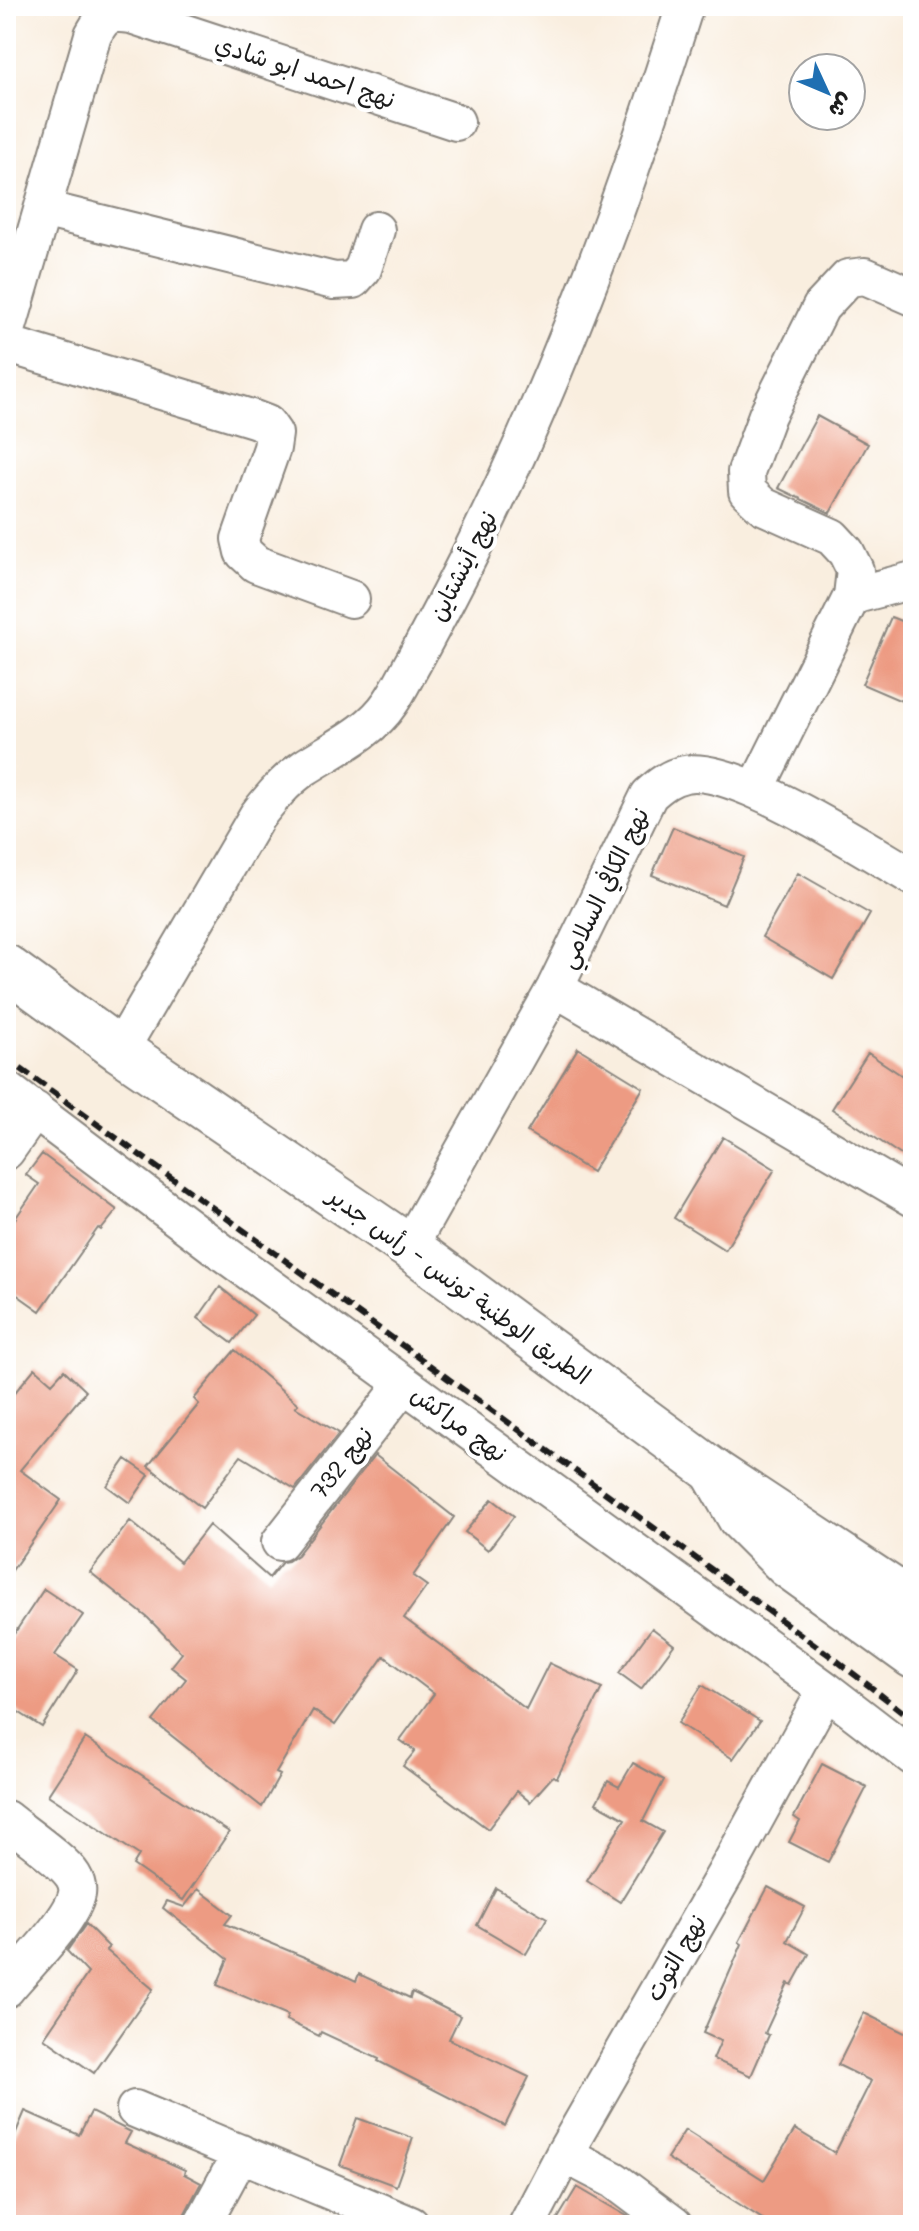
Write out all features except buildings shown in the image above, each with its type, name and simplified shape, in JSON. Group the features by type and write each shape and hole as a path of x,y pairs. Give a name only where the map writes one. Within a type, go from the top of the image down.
{"main road":[{"name":"الطريق الوطنية تونس - رأس جدير","path":"6,967 120,1050 409,1247 713,1471 913,1603"},
{"path":"713,1471 740,1518 787,1565 913,1656"}],"street":[{"name":"نهج أينشتاين","path":"120,1050 257,816 276,791 301,769 374,724 391,702 432,628 509,474 582,305 685,6"},
{"name":"نهج احمد ابو شادي","path":"6,334 93,35 110,14 131,15 456,122"},
{"path":"43,209 334,281 353,280 363,269 376,230"},
{"path":"756,789 852,596 855,570 846,552 832,537 763,506 747,491 746,472 767,415 821,307 848,278 865,276 913,297"},
{"path":"6,344 267,424 274,434 272,448 240,539 243,552 256,564 351,599"},
{"path":"852,596 913,580"},
{"name":"نهج الكافي السلامي","path":"409,1247 555,988 649,795 666,780 688,773 714,776 756,789 913,877"},
{"name":"نهج الكافي السلامي","path":"555,988 913,1198"},
{"name":"نهج مراكش","path":"6,1089 222,1252 826,1690 913,1757"},
{"path":"6,1151 35,1110"},
{"name":"نهج 732","path":"280,1542 404,1384"},
{"name":"نهج التوت","path":"527,2225 826,1690"},
{"path":"6,1819 65,1867 74,1877 78,1890 63,1921 6,1989"},
{"path":"135,2109 411,2225"},
{"path":"202,2225 241,2153"},
{"path":"564,2154 614,2180 674,2225"}],"railway":[{"path":"6,1058 832,1657 913,1720"}]}
